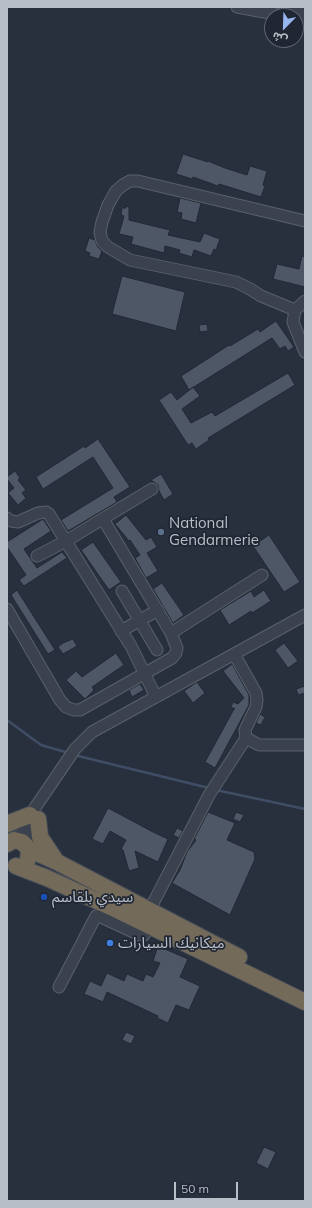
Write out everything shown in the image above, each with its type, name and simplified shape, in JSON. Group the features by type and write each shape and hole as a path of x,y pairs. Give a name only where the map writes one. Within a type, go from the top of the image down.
{"highway":[{"path":"7,824 34,817 40,837 57,862"},
{"path":"12,864 20,865 27,860 29,856 16,843"},
{"path":"16,843 57,862 149,918 305,1002"},
{"path":"12,864 149,918 246,961 305,990"}],"street":[{"path":"237,7 264,12"},
{"path":"287,7 305,10"},
{"path":"295,310 261,296 236,282 130,260 108,247 102,241 100,232 108,205 116,191 130,181 138,181 305,221"},
{"path":"305,301 295,310 293,322 305,352"},
{"path":"37,556 66,541 152,489"},
{"path":"7,518 10,521 18,522 38,513 46,512 49,514 130,646 156,698"},
{"path":"7,609 60,700 66,707 74,710 80,710 172,658 176,653 176,644 171,633 103,519"},
{"path":"171,633 262,575"},
{"path":"122,591 157,650"},
{"path":"121,631 158,610"},
{"path":"16,843 34,817 42,800 75,749 92,732 305,615"},
{"path":"60,987 96,916 101,916 140,935 144,935 149,918 209,795 246,738 245,730 256,707 256,693 234,654"},
{"path":"246,738 260,745 305,745"}],"building":[{"path":"183,154 247,175 250,166 267,171 263,185 265,186 261,197 219,184 218,186 193,177 192,179 176,174"},
{"path":"180,198 201,203 196,223 181,219 182,213 177,212"},
{"path":"126,206 129,207 129,220 170,230 168,235 200,242 204,233 220,239 216,250 214,249 211,256 194,250 192,257 179,253 180,250 165,246 164,253 131,244 133,237 119,234 124,216 121,215 122,208 126,208"},
{"path":"89,238 95,240 97,246 102,251 99,259 89,256 90,253 85,251"},
{"path":"302,256 305,257 305,287 273,279 277,264 299,269"},
{"path":"122,276 185,292 176,331 112,314"},
{"path":"276,321 294,347 288,351 285,346 280,349 272,338 189,390 181,376 229,345 230,346 258,329 260,332"},
{"path":"207,324 208,331 200,332 199,325"},
{"path":"288,373 295,385 208,438 209,440 196,449 192,443 188,445 159,400 171,392 177,400 193,387 200,396 182,409 191,423 212,412 215,416"},
{"path":"98,439 130,487 114,497 117,502 68,531 61,520 113,488 93,457 43,489 36,477 84,446 85,448"},
{"path":"15,471 20,478 18,480 26,490 22,493 26,498 18,505 8,493 14,488 7,477"},
{"path":"161,474 173,494 164,500 159,491 158,485 151,480"},
{"path":"126,515 146,540 151,537 157,547 147,553 158,571 146,578 135,558 140,555 130,540 129,541 115,524"},
{"path":"43,519 51,531 24,549 37,568 62,552 67,558 24,586 19,580 26,575 7,547 7,542"},
{"path":"269,535 300,582 284,592 253,546"},
{"path":"93,542 121,582 109,590 81,550"},
{"path":"162,583 184,615 173,623 153,589"},
{"path":"17,590 55,650 48,654 11,595"},
{"path":"264,590 271,601 252,613 251,611 229,625 220,610 251,591 254,597"},
{"path":"73,639 77,646 63,654 58,647"},
{"path":"284,643 298,661 288,668 275,650"},
{"path":"116,653 124,665 92,687 94,690 85,699 66,680 76,671 82,677"},
{"path":"232,664 249,695 249,705 215,768 205,762 235,709 231,707 233,702 238,704 244,698 223,671"},
{"path":"197,682 205,693 193,703 184,691"},
{"path":"140,684 144,690 132,697 129,690"},
{"path":"305,686 305,693 298,695 296,689"},
{"path":"260,714 265,717 261,725 256,723"},
{"path":"108,808 168,839 158,862 135,851 139,868 129,871 123,850 121,849 126,840 110,831 103,844 92,839"},
{"path":"208,812 235,823 227,840 254,852 255,859 230,915 172,883 180,870 187,852 196,840 194,839"},
{"path":"236,812 244,815 240,822 233,819"},
{"path":"177,828 183,831 179,838 173,835"},
{"path":"158,946 188,959 180,977 200,986 189,1010 176,1005 168,1023 157,1018 158,1016 107,992 103,1002 84,994 90,981 101,986 107,973 124,981 127,974 143,981 146,974 153,977 160,963 153,961"},
{"path":"126,1032 135,1036 131,1044 122,1040"},
{"path":"264,1147 276,1152 268,1169 256,1163"}],"waterway":[{"path":"7,720 41,745 69,753"},
{"path":"74,755 209,788"},
{"path":"216,790 305,809"}],"place":[{"name":"National Gendarmerie","path":"161,532"},
{"name":"سيدي بلقاسم","path":"44,897"},
{"name":"ميكانيك السيارات","path":"110,943"}]}
